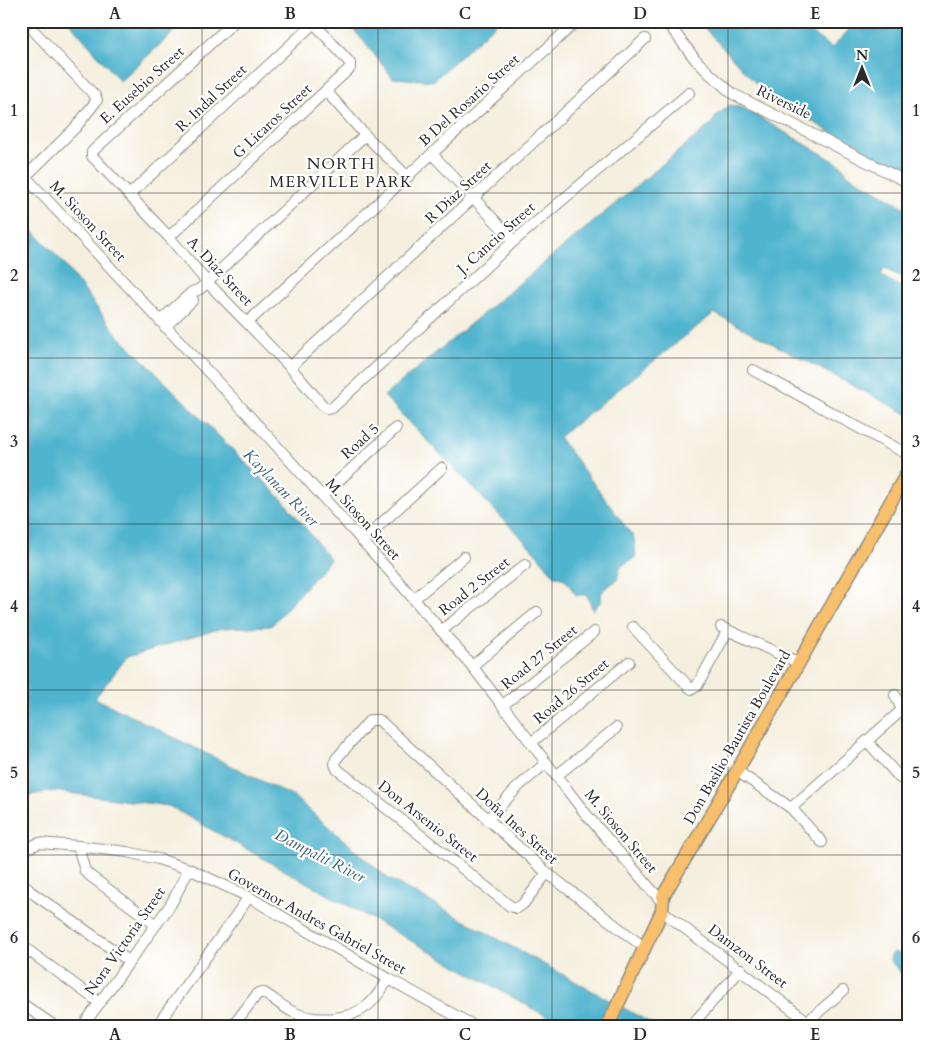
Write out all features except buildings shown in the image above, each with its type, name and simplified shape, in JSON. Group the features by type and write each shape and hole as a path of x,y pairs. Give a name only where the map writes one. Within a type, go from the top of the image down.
{"main road":[{"name":"Don Basilio Bautista Boulevard","path":"607,1027 646,948 662,906 663,896 738,771 909,470"}],"street":[{"name":"E. Eusebio Street","path":"92,152 235,21"},
{"name":"B Del Rosario Street","path":"248,322 577,21"},
{"name":"Riverside","path":"666,21 700,64 733,94 909,183"},
{"name":"G Licaros Street","path":"169,237 350,68 351,65 313,22"},
{"name":"R. Indal Street","path":"129,195 313,22"},
{"path":"23,175 76,127 97,100 34,31"},
{"name":"R Diaz Street","path":"290,367 645,39"},
{"path":"326,91 365,135 408,177"},
{"name":"J. Cancio Street","path":"328,409 332,408 514,241 689,93"},
{"path":"163,324 196,298 203,285 365,135"},
{"name":"A. Diaz Street","path":"92,152 94,159 169,237 203,285 248,322 324,407 328,409"},
{"path":"432,154 514,241"},
{"name":"M. Sioson Street","path":"23,175 322,496 414,599 472,666 585,813 662,906"},
{"path":"754,370 909,455"},
{"name":"Road 5","path":"322,496 396,428"},
{"path":"362,541 442,468"},
{"path":"414,599 464,556"},
{"name":"Road 2 Street","path":"441,631 525,565"},
{"path":"472,666 538,612"},
{"path":"633,627 692,689 697,686 724,629 799,663"},
{"name":"Road 27 Street","path":"503,705 594,632"},
{"name":"Road 26 Street","path":"531,743 629,662"},
{"path":"791,808 867,741 905,711 895,695"},
{"name":"Doña Ines Street","path":"374,718 379,720 546,874 646,948"},
{"name":"Don Arsenio Street","path":"374,718 370,720 336,759 335,764 338,769 510,906 517,908 524,904 546,874"},
{"path":"556,776 616,728"},
{"path":"867,741 900,778"},
{"path":"487,820 519,786 546,763"},
{"path":"738,771 791,808 822,842"},
{"name":"Governor Andres Gabriel Street","path":"21,851 39,843 78,846 127,852 189,869 249,897 389,979 476,1027"},
{"path":"78,846 85,871 114,896 156,925"},
{"name":"Nora Victoria Street","path":"82,1027 171,904 189,869"},
{"path":"21,881 31,892 129,962"},
{"path":"156,1027 249,897"},
{"name":"Damzon Street","path":"662,906 811,1024"},
{"path":"21,945 100,1003"},
{"path":"690,1027 741,969"},
{"path":"232,1027 258,993 264,993 294,1013 315,1018 332,1018 354,1013 367,1006 389,979"},
{"path":"811,1024 843,992"},
{"path":"21,1003 56,1027"}],"water":[{"path":"68,21 186,21 120,81"},
{"path":"347,21 499,21 433,81 393,78"},
{"path":"698,21 795,21 832,48 857,21 909,21 909,169 869,156 763,91"},
{"path":"730,105 743,108 841,165 847,174 909,210 909,280 884,269 881,276 909,291 909,415 714,313 559,437 634,538 636,557 620,567 617,580 604,589 601,594 601,601 593,610 587,595 576,595 565,579 555,576 534,551 384,396 711,124 717,115"},
{"name":"Dampalit River","path":"21,218 62,261 116,333 283,500 330,559 271,626 222,628 127,657 95,698 294,797 389,879 658,1027 566,1027 169,806 53,791 21,797"},
{"path":"909,950 909,983 890,960 891,955 895,952 900,955"}],"district":[{"name":"NORTH MERVILLE PARK","path":"341,173"}],"water label":[{"name":"Kaylanan River","path":"281,488"}]}
